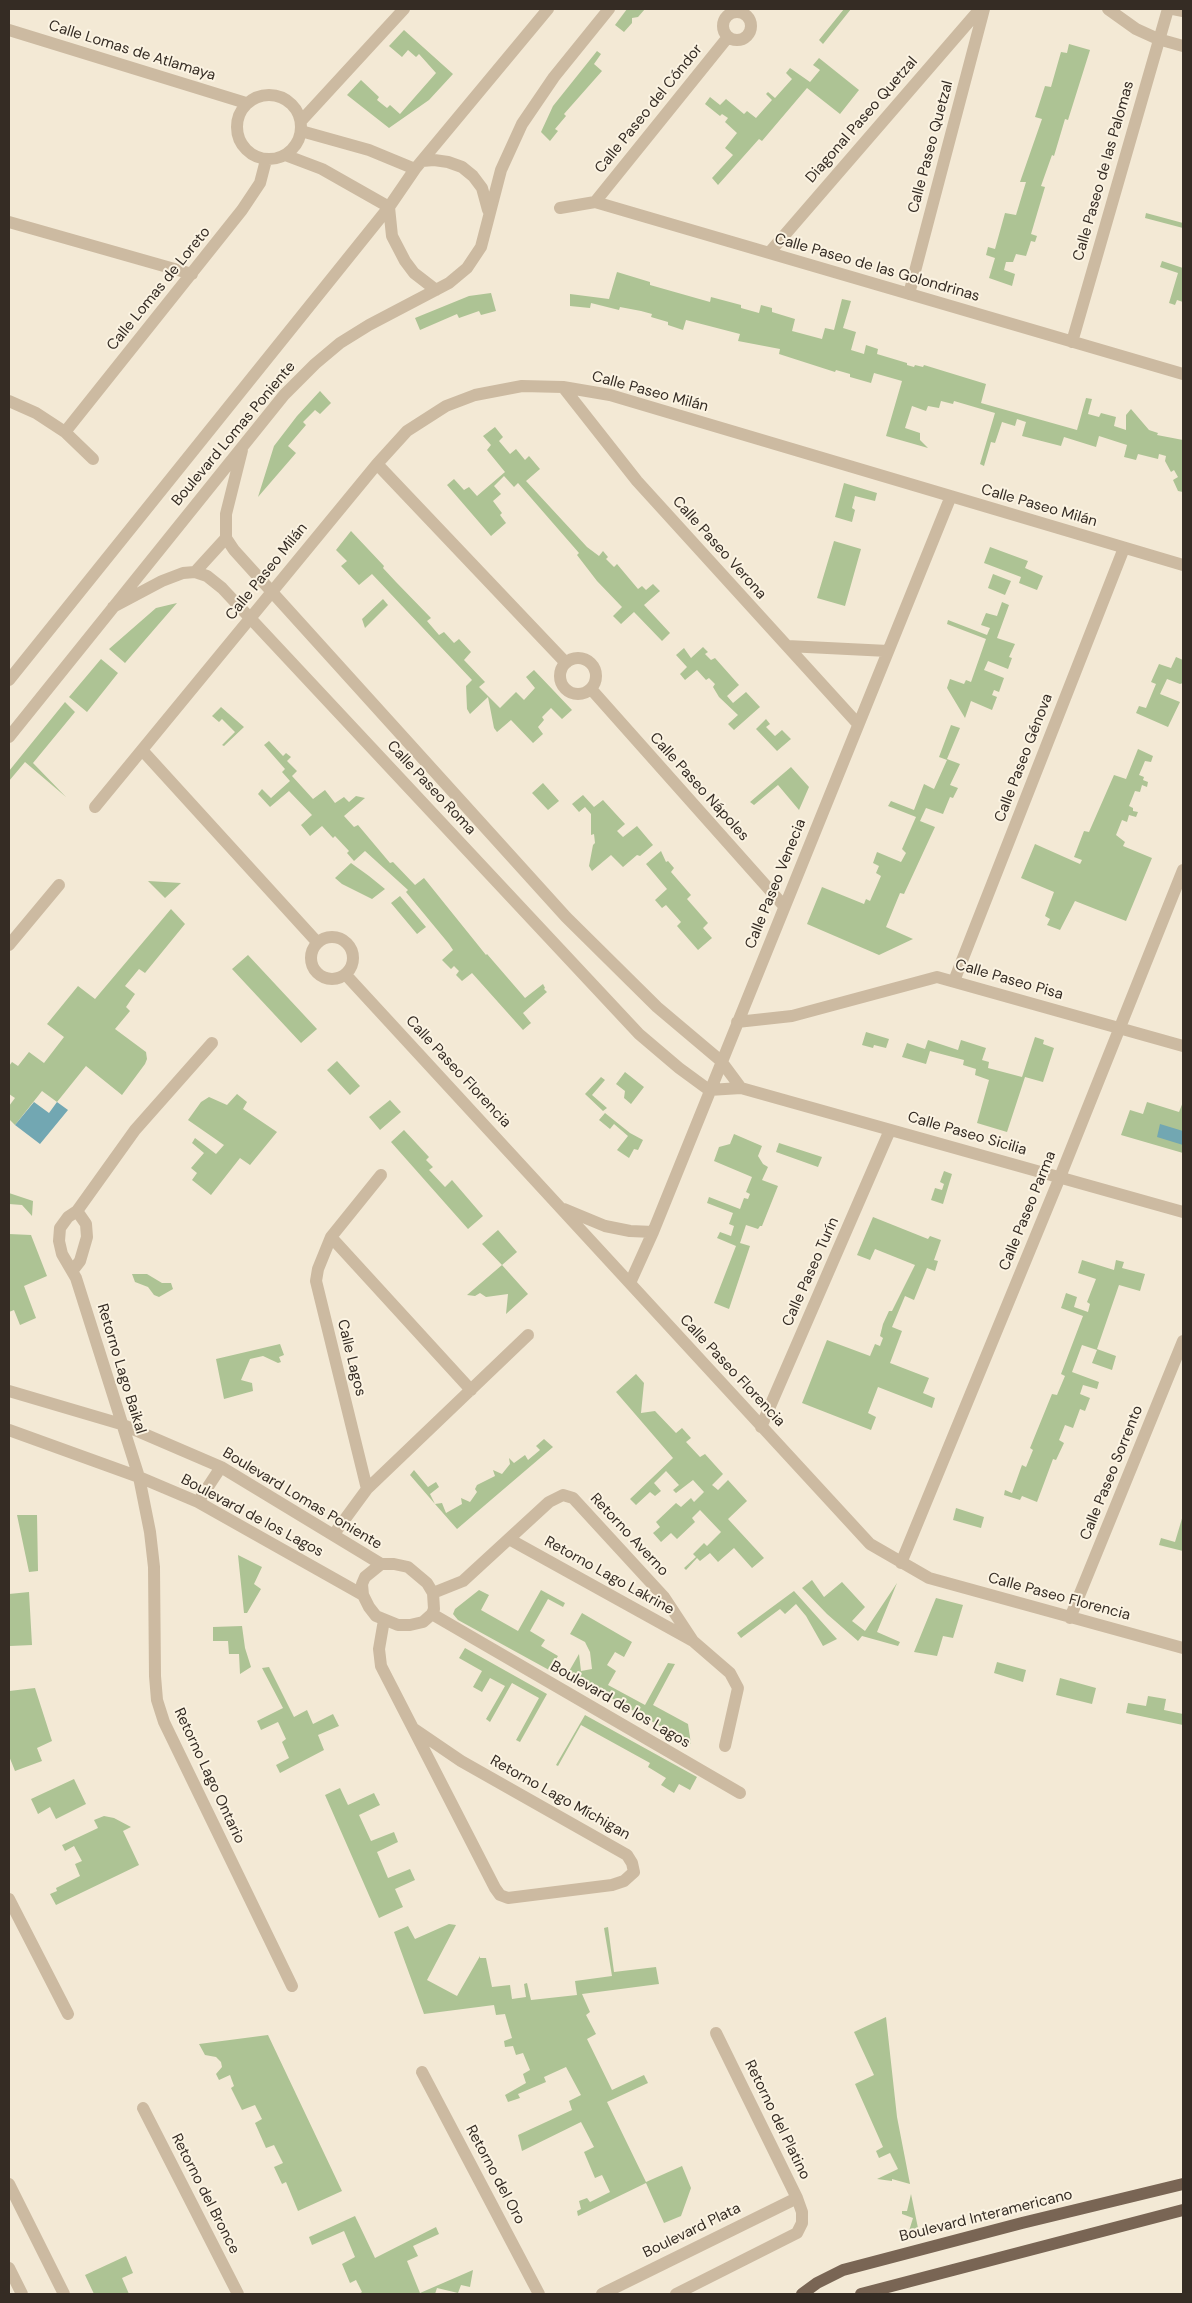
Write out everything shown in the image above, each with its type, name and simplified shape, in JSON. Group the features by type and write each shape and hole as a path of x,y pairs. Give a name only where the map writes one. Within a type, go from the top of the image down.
{"main road":[{"name":"Boulevard Interamericano","path":"802,2294 817,2283 843,2270 1022,2223 1183,2184"},
{"path":"861,2294 1183,2210"}],"street":[{"path":"301,126 296,109 286,99 272,94 258,96 246,103 236,122 236,133 240,143 256,157 266,160 285,155 293,149 301,126 404,9"},
{"name":"Boulevard Lomas Poniente","path":"9,680 389,207 418,165 548,9"},
{"name":"Boulevard Lomas Poniente","path":"9,737 284,395 328,354 369,325 456,278 474,258 485,234 501,170 522,124 554,77 609,9"},
{"name":"Diagonal Paseo Quetzal","path":"769,253 982,9"},
{"name":"Calle Paseo Quetzal","path":"909,294 982,9"},
{"path":"1108,9 1136,29 1158,39 1183,46"},
{"name":"Calle Paseo de las Palomas","path":"1072,342 1168,9"},
{"path":"1174,9 1183,11"},
{"path":"736,11 749,12 752,24 748,35 739,40 728,37 723,27 726,16 736,11"},
{"name":"Calle Lomas de Atlamaya","path":"9,30 246,103"},
{"name":"Calle Paseo del Cóndor","path":"595,202 728,37"},
{"path":"301,126 418,165 434,160 448,162 462,168 473,176 482,188 487,201 489,215"},
{"path":"285,155 322,169 389,207 392,236 404,261 414,273 436,290"},
{"name":"Calle Lomas de Loreto","path":"65,432 242,210 260,183 266,160"},
{"name":"Calle Paseo de las Golondrinas","path":"560,208 595,202 1183,374"},
{"path":"9,222 192,274"},
{"name":"Calle Paseo Milán","path":"95,807 377,464 407,431 446,406 475,395 522,386 563,388 610,395 1183,565"},
{"name":"Calle Paseo Verona","path":"563,388 637,481 858,724"},
{"path":"9,401 36,413 65,432 93,459"},
{"path":"113,607 162,581 183,573 195,572 226,538 226,514 242,446"},
{"path":"377,464 566,663"},
{"name":"Calle Paseo Venecia","path":"630,1283 951,496"},
{"name":"Calle Paseo Roma","path":"226,538 271,593 566,917 657,1006 721,1061"},
{"name":"Calle Paseo Génova","path":"954,981 1124,548"},
{"name":"Calle Paseo Roma","path":"195,572 207,576 222,588 639,1034 679,1068 709,1090"},
{"path":"787,646 888,651"},
{"path":"579,658 592,664 596,676 591,689 578,694 565,688 561,675 566,663 579,658"},
{"name":"Calle Paseo Nápoles","path":"591,689 784,906"},
{"path":"142,750 317,942"},
{"name":"Calle Paseo Parma","path":"901,1563 1060,1177 1183,870"},
{"path":"9,945 59,885"},
{"path":"332,937 341,939 348,944 352,951 353,960 351,968 346,974 330,980 322,978 315,973 310,957 312,949 317,942 324,938 332,937"},
{"name":"Calle Paseo Florencia","path":"346,974 870,1544 929,1578 1183,1648"},
{"name":"Calle Paseo Pisa","path":"737,1022 792,1016 937,977 1183,1046"},
{"path":"73,1270 80,1261 87,1237 86,1224 77,1212 135,1130 212,1043"},
{"path":"721,1061 741,1088"},
{"name":"Calle Paseo Sicilia","path":"709,1090 741,1088 1183,1212"},
{"name":"Calle Paseo Turín","path":"761,1427 890,1130"},
{"name":"Calle Lagos","path":"367,1489 316,1281 318,1269 331,1237 381,1175"},
{"path":"559,1206 606,1226 630,1231 652,1232"},
{"name":"Retorno Lago Baikal","path":"77,1212 68,1217 60,1228 59,1241 62,1254 73,1270 139,1477"},
{"path":"331,1237 470,1390"},
{"path":"334,1534 367,1489 528,1335"},
{"name":"Calle Paseo Sorrento","path":"1070,1618 1183,1341"},
{"name":"Boulevard Lomas Poniente","path":"9,1391 121,1424 221,1467 381,1564"},
{"name":"Boulevard de los Lagos","path":"9,1430 139,1477 198,1502 363,1595"},
{"path":"198,1502 221,1467"},
{"name":"Retorno Lago Ontario","path":"139,1477 150,1532 154,1568 157,1700 164,1722 292,1986"},
{"name":"Retorno Averno","path":"433,1593 463,1581 549,1502 563,1495 573,1498 664,1597 693,1641"},
{"name":"Retorno Lago Lakrine","path":"510,1539 693,1641"},
{"path":"381,1564 394,1564 408,1568 428,1583 433,1593 434,1608 432,1614 423,1622 410,1625 398,1624 376,1616 369,1607 363,1595 362,1584 365,1577 381,1564"},
{"name":"Boulevard de los Lagos","path":"432,1614 740,1793"},
{"name":"Retorno Lago Míchigan","path":"384,1620 379,1659 414,1729 500,1895 508,1898 612,1885 624,1881 634,1872 632,1863 627,1855 461,1761 414,1729"},
{"path":"693,1641 730,1673 738,1688 725,1746"},
{"path":"9,1898 68,2014"},
{"name":"Retorno del Platino","path":"676,2294 797,2233 802,2223 802,2212 797,2198 716,2034"},
{"name":"Retorno del Oro","path":"422,2072 539,2294"},
{"name":"Retorno del Bronce","path":"143,2108 238,2294"},
{"path":"9,2184 64,2294"},
{"name":"Boulevard Plata","path":"602,2294 797,2198"},
{"path":"9,2268 22,2294"}],"green space":[{"path":"627,9 645,9 638,17 632,18 632,23 624,32 615,25"},
{"path":"844,9 851,9 823,44 819,40"},
{"path":"404,30 453,74 429,100 389,128 347,95 361,80 379,97 377,100 387,108 390,105 400,114 436,73 419,54 416,57 408,50 402,57 389,46"},
{"path":"1069,44 1090,50 1068,120 1065,119 1054,156 1052,155 1041,186 1045,187 1031,234 1037,236 1035,242 1031,241 1026,256 1016,254 1013,262 1006,262 1004,270 1015,274 1012,286 989,278 995,258 986,255 988,247 995,249 1005,213 1016,215 1026,182 1020,182 1042,119 1035,117 1045,86 1051,87 1061,52 1067,53"},
{"path":"597,51 601,54 594,64 602,71 564,114 566,116 555,129 558,131 550,141 541,132 553,106"},
{"path":"819,58 859,90 840,114 807,88 762,141 759,139 718,185 712,178 733,155 725,148 737,133 725,122 728,118 722,114 720,116 705,104 710,97 720,105 726,99 744,114 747,111 756,118 772,100 766,94 768,92 775,98 792,79 786,73 790,68 810,82 820,70 813,65"},
{"path":"1146,213 1183,223 1183,228 1145,218"},
{"path":"1162,261 1183,268 1183,302 1177,300 1175,305 1169,303 1178,273 1160,267"},
{"path":"617,272 650,282 650,285 710,302 711,297 741,305 741,308 759,313 761,305 772,308 772,312 795,319 792,331 822,339 825,328 834,330 842,299 851,301 843,328 856,332 851,350 864,354 866,345 878,349 877,354 907,363 907,365 923,367 924,365 986,384 981,403 1077,430 1086,398 1092,399 1088,414 1099,417 1101,413 1116,417 1114,426 1126,430 1126,415 1131,409 1149,430 1158,433 1157,435 1183,440 1183,492 1178,491 1173,480 1178,477 1174,470 1171,472 1165,461 1166,456 1159,454 1158,459 1138,454 1136,460 1124,457 1127,445 1099,436 1096,447 1064,437 1061,446 1022,436 1026,422 1017,419 1015,426 1002,422 995,443 991,442 984,466 980,464 995,413 954,401 953,404 941,401 939,408 928,406 926,411 912,406 905,428 920,433 920,440 928,448 886,436 902,381 874,373 871,383 850,377 850,374 836,370 835,372 779,354 780,349 738,341 740,334 686,320 683,330 668,325 668,322 651,317 652,314 641,311 620,307 619,310 591,303 590,308 570,306 570,294 609,299"},
{"path":"491,293 496,311 481,315 479,311 459,318 457,314 420,330 415,318 469,296"},
{"path":"320,391 331,403 320,414 315,410 303,422 306,425 288,446 296,453 258,497 274,446 297,416"},
{"path":"495,427 503,437 499,441 510,454 516,449 525,460 529,456 540,469 526,481 587,547 599,556 603,551 608,557 606,559 614,567 617,564 638,589 642,586 646,590 653,584 660,591 644,605 670,633 662,641 634,612 621,624 613,616 622,607 597,581 577,555 579,553 518,483 514,487 504,476 494,486 501,494 493,501 502,513 500,515 506,523 491,536 447,485 454,479 464,490 469,487 477,496 505,472 487,450 491,445 483,436"},
{"path":"844,483 877,493 875,501 855,496 852,508 855,510 852,522 835,517"},
{"path":"351,531 431,618 427,621 439,635 444,632 454,643 459,639 471,652 464,660 485,682 479,687 500,708 516,692 524,700 535,688 526,677 534,670 572,710 562,719 551,708 542,717 544,720 538,727 543,734 533,743 511,720 497,732 494,728 488,697 470,714 467,709 466,686 472,680 372,574 359,585 341,566 347,561 336,550"},
{"path":"834,541 861,549 845,606 817,598"},
{"path":"990,547 1028,561 1025,568 1043,576 1037,590 1019,583 1021,577 984,563"},
{"path":"993,574 1011,581 1005,595 988,588"},
{"path":"383,599 388,605 365,628 362,619"},
{"path":"1002,602 1009,605 997,638 1015,644 1009,657 1012,658 1008,669 988,661 984,670 1004,678 999,692 994,690 992,695 997,697 992,710 971,701 965,718 947,688 950,679 964,684 966,680 971,682 986,639 947,624 948,620 987,635 990,628 981,625 986,613 997,616"},
{"path":"177,603 125,663 109,649 156,608"},
{"path":"703,647 708,652 705,654 711,660 715,658 739,685 727,696 733,703 746,692 760,707 734,730 728,724 738,715 719,697 713,687 715,684 709,678 706,680 697,670 685,680 680,674 687,667 676,655 684,648 691,658"},
{"path":"1176,657 1183,660 1183,683 1180,684 1167,679 1160,694 1180,702 1168,727 1136,713 1139,706 1146,708 1156,684 1151,682 1159,664 1171,668"},
{"path":"101,659 118,673 87,712 69,697"},
{"path":"65,702 75,712 33,763 66,797 25,762 9,781 9,771"},
{"path":"221,707 244,727 224,746 222,745 235,732 222,719 219,722 212,716"},
{"path":"766,719 770,724 766,727 775,736 782,730 791,739 777,751 756,729"},
{"path":"951,725 960,728 947,759 960,764 950,785 958,788 953,798 950,797 943,814 926,808 920,821 935,827 904,894 900,893 886,927 913,939 879,955 807,924 822,887 864,904 866,899 870,901 881,876 876,873 879,866 873,863 877,852 901,862 906,853 902,849 916,817 888,806 891,801 914,810 924,784 934,789 947,760 939,757"},
{"path":"269,741 283,756 286,753 291,757 287,761 297,771 292,776 313,799 325,790 335,803 344,797 349,802 356,796 365,798 344,816 354,827 358,825 390,863 393,862 415,885 424,878 486,955 525,998 543,984 547,992 523,1013 531,1023 523,1030 472,973 462,981 456,975 459,971 454,966 451,969 442,960 453,950 449,944 406,892 408,890 365,851 354,861 347,853 349,851 322,826 310,836 301,825 312,815 289,791 270,807 258,794 262,789 271,798 290,781 282,772 285,769 264,745"},
{"path":"1138,749 1153,756 1151,762 1145,761 1139,775 1148,782 1147,787 1142,785 1140,792 1135,791 1129,806 1133,808 1133,811 1138,812 1136,817 1129,815 1127,822 1122,820 1116,835 1125,842 1123,846 1152,858 1126,921 1075,901 1060,930 1047,925 1050,919 1045,916 1054,892 1021,878 1035,844 1080,864 1082,860 1074,857 1084,831 1089,832 1114,775 1126,779"},
{"path":"791,767 809,787 799,810 778,785 754,805 750,802"},
{"path":"543,783 559,801 548,810 532,793"},
{"path":"583,795 594,807 603,800 625,824 617,831 623,837 637,826 653,845 623,867 611,855 592,871 589,866 595,843 594,834 591,835 591,814 585,807 579,812 572,804"},
{"path":"661,851 666,862 668,861 674,868 671,872 691,895 687,899 708,923 703,928 712,938 698,950 677,926 681,922 666,905 662,908 655,900 667,889 646,864"},
{"path":"351,863 385,889 372,899 342,884 335,878"},
{"path":"148,881 181,883 165,898"},
{"path":"400,896 426,927 417,934 391,903"},
{"path":"171,909 185,924 145,973 139,969 125,986 135,994 126,1007 130,1011 115,1029 146,1052 147,1059 145,1064 122,1095 86,1066 57,1102 42,1091 15,1125 9,1119 9,1106 15,1098 9,1094 9,1066 12,1062 18,1066 29,1052 44,1063 64,1037 47,1024 78,986 95,999"},
{"path":"248,955 317,1029 301,1043 232,969"},
{"path":"866,1032 889,1039 886,1048 874,1045 873,1048 862,1045"},
{"path":"1035,1037 1044,1040 1043,1044 1054,1048 1043,1082 1025,1077 1007,1132 977,1123 989,1080 975,1075 976,1069 963,1065 964,1060 930,1051 926,1064 902,1057 907,1043 925,1049 928,1040 958,1050 961,1040 986,1048 982,1060 989,1062 988,1068 1022,1077"},
{"path":"337,1061 360,1086 350,1095 327,1070"},
{"path":"625,1072 644,1087 631,1104 624,1098 625,1091 616,1084"},
{"path":"601,1077 605,1080 592,1095 607,1108 603,1111 585,1094"},
{"path":"237,1094 247,1102 243,1109 277,1132 250,1165 240,1158 211,1195 192,1180 197,1173 191,1168 204,1153 192,1143 195,1138 216,1154 224,1145 188,1120 201,1102 209,1097 227,1105"},
{"path":"390,1100 401,1112 380,1130 369,1117"},
{"path":"1147,1102 1179,1112 1183,1102 1183,1153 1121,1135 1130,1110 1143,1114"},
{"path":"605,1113 630,1133 643,1140 638,1150 634,1149 629,1158 617,1150 628,1136 614,1124 610,1129 599,1120"},
{"path":"404,1130 429,1157 426,1160 433,1167 429,1170 445,1187 452,1180 483,1216 468,1229 391,1142"},
{"path":"734,1134 762,1146 758,1156 763,1164 768,1167 762,1180 778,1186 762,1226 758,1229 746,1225 740,1243 750,1246 729,1309 714,1303 736,1246 717,1238 720,1232 731,1236 734,1226 729,1224 733,1213 707,1203 709,1197 740,1209 744,1198 748,1199 750,1194 746,1192 752,1177 714,1161 719,1147 730,1144"},
{"path":"779,1143 822,1157 818,1167 776,1152"},
{"path":"944,1171 952,1174 943,1204 931,1200 935,1188 942,1190 944,1184 940,1182"},
{"path":"9,1193 33,1201 32,1216 22,1205 9,1204"},
{"path":"873,1217 928,1239 930,1236 941,1240 934,1260 938,1261 935,1271 927,1268 914,1300 905,1296 892,1327 902,1331 890,1363 929,1378 923,1393 935,1398 932,1408 878,1387 868,1413 876,1417 871,1430 802,1403 827,1340 870,1356 875,1344 880,1346 883,1338 880,1336 883,1324 889,1311 892,1311 915,1265 875,1249 870,1260 857,1255"},
{"path":"498,1230 517,1252 502,1265 482,1244"},
{"path":"9,1234 31,1235 47,1276 24,1286 36,1318 20,1325 14,1310 9,1312"},
{"path":"1082,1260 1114,1270 1116,1260 1124,1262 1122,1268 1145,1274 1140,1291 1119,1285 1097,1349 1116,1356 1112,1370 1092,1363 1097,1350 1082,1345 1072,1372 1099,1382 1097,1389 1083,1385 1080,1394 1090,1398 1085,1411 1080,1409 1073,1428 1065,1425 1059,1440 1064,1443 1056,1460 1053,1459 1037,1502 1022,1496 1020,1500 1004,1495 1005,1490 1012,1493 1022,1465 1026,1467 1033,1450 1030,1448 1052,1394 1057,1395 1065,1376 1061,1374 1083,1316 1061,1308 1066,1293 1077,1297 1074,1307 1088,1312 1090,1304 1087,1302 1096,1279 1078,1273"},
{"path":"502,1265 528,1294 506,1314 508,1294 486,1297 480,1293 475,1296 467,1295"},
{"path":"132,1274 147,1274 162,1283 171,1283 173,1289 159,1297 154,1295 148,1287 135,1282"},
{"path":"280,1344 284,1355 279,1357 281,1362 278,1363 263,1356 250,1359 241,1380 252,1383 253,1391 224,1399 216,1359"},
{"path":"636,1374 644,1383 641,1413 655,1411 676,1433 682,1428 691,1438 686,1442 700,1457 705,1454 723,1474 712,1485 718,1490 728,1480 747,1501 728,1519 764,1558 752,1568 734,1548 718,1562 710,1553 700,1561 697,1558 686,1570 684,1568 696,1557 693,1554 704,1543 707,1546 721,1532 700,1510 692,1518 695,1522 677,1539 671,1533 661,1542 653,1533 660,1527 656,1522 676,1503 681,1507 691,1498 694,1502 704,1492 693,1480 676,1493 673,1490 679,1485 666,1471 654,1483 661,1491 655,1496 650,1492 636,1505 630,1499 673,1458 616,1392"},
{"path":"544,1439 553,1447 457,1529 435,1504 442,1503 446,1513 462,1504 461,1498 470,1502 477,1492 475,1489 477,1485 495,1476 493,1470 502,1474 510,1464 509,1458 514,1463 525,1455 528,1460 540,1450 536,1446"},
{"path":"414,1470 428,1487 436,1482 439,1487 430,1494 435,1504 410,1475"},
{"path":"956,1508 984,1517 981,1528 953,1520"},
{"path":"17,1515 37,1515 38,1571 29,1572"},
{"path":"1183,1515 1183,1551 1159,1545 1161,1538 1175,1542"},
{"path":"238,1555 262,1567 254,1584 261,1589 247,1613 244,1613"},
{"path":"812,1580 824,1597 842,1582 865,1607 852,1621 865,1631 897,1583 877,1632 900,1642 898,1646 862,1636 858,1641 827,1614 802,1588"},
{"path":"479,1590 489,1595 481,1610 518,1631 541,1590 565,1603 563,1607 548,1599 530,1631 545,1640 541,1646 558,1656 549,1670 458,1620 453,1614 455,1609"},
{"path":"794,1591 837,1639 823,1646 806,1616 796,1604 785,1614 780,1609 741,1638 737,1633"},
{"path":"29,1592 32,1645 10,1646 9,1594"},
{"path":"936,1598 963,1605 953,1638 943,1636 937,1656 914,1652"},
{"path":"582,1613 632,1642 624,1657 615,1652 607,1665 616,1671 608,1685 645,1705 668,1663 675,1664 653,1705 688,1724 691,1744 568,1673 579,1654 581,1671 592,1669 590,1652 585,1642 570,1634"},
{"path":"242,1626 245,1648 251,1667 240,1674 239,1654 229,1654 228,1641 213,1641 213,1627"},
{"path":"465,1648 547,1694 520,1742 516,1740 539,1698 512,1683 490,1722 486,1719 505,1686 490,1678 482,1692 473,1687 482,1671 459,1658"},
{"path":"997,1662 1026,1670 1023,1682 994,1673"},
{"path":"269,1667 294,1717 307,1710 313,1724 333,1714 339,1726 318,1735 324,1750 280,1773 276,1765 289,1758 282,1742 286,1739 278,1722 261,1730 257,1721 283,1708 262,1668"},
{"path":"1060,1678 1096,1688 1092,1704 1056,1695"},
{"path":"35,1688 52,1741 37,1748 42,1761 15,1771 9,1756 9,1691"},
{"path":"1148,1696 1166,1699 1164,1710 1183,1714 1183,1725 1126,1713 1128,1703 1146,1706"},
{"path":"585,1715 697,1777 690,1790 679,1784 674,1793 661,1785 666,1778 648,1767 650,1763 581,1725 558,1766 556,1765"},
{"path":"74,1779 86,1804 56,1819 50,1807 38,1814 31,1799"},
{"path":"340,1788 348,1805 374,1793 380,1805 359,1815 371,1841 394,1832 398,1842 377,1852 388,1878 410,1869 415,1880 395,1889 403,1907 379,1918 325,1795"},
{"path":"104,1816 114,1818 131,1827 123,1831 139,1865 56,1905 50,1894 57,1891 56,1888 80,1876 75,1864 82,1861 74,1846 65,1851 62,1845 98,1828 94,1820"},
{"path":"449,1924 456,1925 427,1980 457,1996 480,1956 480,1958 486,1958 492,1987 510,1985 512,1999 526,1997 524,1984 527,1983 531,2000 577,1995 575,1981 612,1976 604,1928 608,1927 614,1972 656,1967 659,1984 582,1994 590,2012 586,2015 596,2034 587,2039 612,2090 644,2075 648,2083 607,2102 646,2182 682,2166 691,2188 681,2216 664,2223 646,2183 578,2216 577,2211 581,2209 579,2201 587,2198 590,2202 610,2192 602,2175 595,2178 584,2152 594,2147 581,2122 522,2151 518,2135 572,2110 569,2101 581,2095 566,2067 544,2077 546,2082 518,2094 520,2098 508,2102 505,2095 526,2083 523,2074 530,2070 523,2053 516,2055 513,2046 505,2047 504,2041 512,2038 505,2014 496,2015 494,2005 424,2014 394,1932 408,1926 415,1939"},
{"path":"886,2017 897,2117 910,2184 892,2179 892,2181 877,2179 898,2169 890,2153 879,2158 876,2151 883,2147 855,2084 874,2075 854,2032"},
{"path":"268,2035 342,2191 298,2211 286,2182 282,2184 274,2167 283,2163 274,2145 266,2148 255,2123 262,2119 255,2105 242,2110 231,2088 234,2086 230,2075 219,2080 216,2074 222,2067 221,2062 216,2057 205,2055 199,2044"},
{"path":"911,2194 918,2228 909,2231 913,2218 902,2214 902,2211 907,2211"},
{"path":"355,2216 375,2258 436,2227 439,2234 413,2246 418,2256 407,2261 420,2293 473,2270 470,2287 461,2285 458,2293 437,2288 435,2294 359,2294 362,2292 356,2280 350,2283 342,2264 355,2257 344,2231 312,2245 309,2237"},
{"path":"126,2256 133,2273 122,2278 129,2294 94,2294 85,2275"}],"water":[{"path":"34,1102 49,1113 57,1102 68,1110 40,1144 15,1125"},
{"path":"1160,1124 1183,1131 1183,1145 1157,1137"}]}
